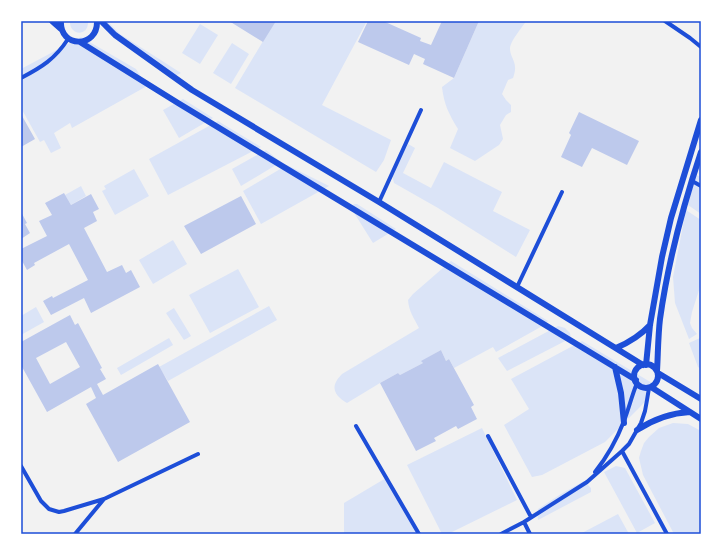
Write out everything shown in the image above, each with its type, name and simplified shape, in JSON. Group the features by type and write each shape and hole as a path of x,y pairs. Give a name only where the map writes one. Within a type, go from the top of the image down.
{"street":[{"path":"52,21 68,38 80,42 614,367 641,386 650,387 701,419"},
{"path":"61,21 61,29"},
{"path":"80,42 85,41 94,34 97,28 97,21"},
{"path":"100,21 115,35 192,90 379,202 644,365 653,367 657,372 701,399"},
{"path":"664,21 701,47"},
{"path":"21,78 46,64 59,52 68,38"},
{"path":"379,202 421,110"},
{"path":"587,482 608,454 624,423 636,382 635,375 637,370 644,365 662,257 673,212 701,120"},
{"path":"501,534 524,522 587,482 629,444 637,430 645,411 650,387 657,381 660,320 668,274 677,232 701,152"},
{"path":"692,182 701,186"},
{"path":"516,287 562,192"},
{"path":"616,348 634,339 650,324"},
{"path":"614,367 621,393 624,423"},
{"path":"637,430 660,417 690,412"},
{"path":"356,426 419,534"},
{"path":"488,436 531,517"},
{"path":"622,451 667,534"},
{"path":"21,466 41,501 54,511 64,512 104,499 198,454"},
{"path":"75,534 104,499"},
{"path":"524,522 530,534"}],"shaded area":[{"path":"70,21 88,21 85,30 79,33 73,30"},
{"path":"103,21 107,21 120,34 181,73 175,76 110,35 103,27"},
{"path":"275,21 367,21 322,105 391,140 384,160 376,172 235,88"},
{"path":"479,21 526,21 514,38 510,51 515,64 515,70 513,78 508,80 502,94 511,105 511,112 506,115 500,125 503,139 499,145 475,161 450,148 458,129 447,109 442,87 454,78"},
{"path":"200,24 218,35 200,64 182,53"},
{"path":"81,37 136,69 147,86 72,128 70,123 54,133 61,148 51,153 44,140 40,142 21,108 21,69"},
{"path":"232,43 249,54 231,84 213,73"},
{"path":"183,99 213,118 179,138 163,110"},
{"path":"218,121 261,147 168,195 149,159"},
{"path":"408,144 415,148 403,173 431,188 444,162 502,192 493,211 530,230 516,257 438,208 394,183 392,175"},
{"path":"266,150 281,162 241,186 232,169"},
{"path":"287,165 329,186 261,224 243,191"},
{"path":"134,169 149,196 115,215 102,191 106,189 104,186"},
{"path":"696,175 701,177 701,214 688,205"},
{"path":"81,186 86,196 71,205 65,195"},
{"path":"354,204 357,204 396,229 373,243 351,208"},
{"path":"686,210 701,220 701,284 690,323 697,334 689,339 675,303 673,277"},
{"path":"173,240 187,264 153,284 139,260"},
{"path":"451,261 548,321 546,324 496,352 493,347 454,368 449,359 446,361 441,350 422,361 423,363 400,375 398,373 347,403 342,400 335,390 338,378 342,374 419,328 411,311 408,300"},
{"path":"238,269 259,307 210,333 189,295"},
{"path":"269,306 277,320 168,381 159,367"},
{"path":"36,307 44,322 21,335 21,316"},
{"path":"174,308 191,336 184,340 166,313"},
{"path":"558,326 565,328 570,333 571,338 507,371 498,358"},
{"path":"169,338 173,345 121,375 117,368"},
{"path":"700,338 701,369 698,367 689,343"},
{"path":"582,341 652,383 649,397 605,442 542,475 532,477 504,425 529,409 511,379"},
{"path":"673,423 688,424 701,431 701,534 674,534 643,475 639,458 644,443 659,428"},
{"path":"482,428 517,500 448,534 442,534 407,465"},
{"path":"616,466 625,468 655,523 637,533 604,472"},
{"path":"386,478 419,534 344,534 344,503"},
{"path":"584,481 591,488 591,492 538,520 538,509"},
{"path":"618,514 629,534 580,534"}],"building":[{"path":"229,21 276,21 263,42"},
{"path":"368,21 383,21 421,38 420,41 431,45 442,21 479,21 454,78 423,64 425,59 414,54 409,65 358,42"},
{"path":"579,112 639,141 627,165 592,148 582,167 561,157 571,135 569,133"},
{"path":"21,114 35,139 21,147"},
{"path":"64,193 71,205 91,194 99,209 93,212 97,221 84,228 107,272 122,265 126,273 131,270 140,287 91,313 84,298 51,315 43,301 52,296 53,298 88,280 69,244 34,263 35,265 27,270 21,259 21,249 47,236 39,221 52,215 45,203"},
{"path":"241,196 256,224 201,254 184,226"},
{"path":"21,212 30,233 21,239"},
{"path":"70,315 75,325 78,323 102,368 100,369 106,379 97,384 103,395 158,364 190,422 118,462 86,404 96,398 91,387 47,412 21,365 21,342","holes":["66,342 80,367 50,384 36,358"]},
{"path":"441,350 446,361 449,359 474,405 471,407 477,419 458,429 456,426 434,438 436,441 416,451 380,383 398,373 400,375 423,363 421,361"}]}
